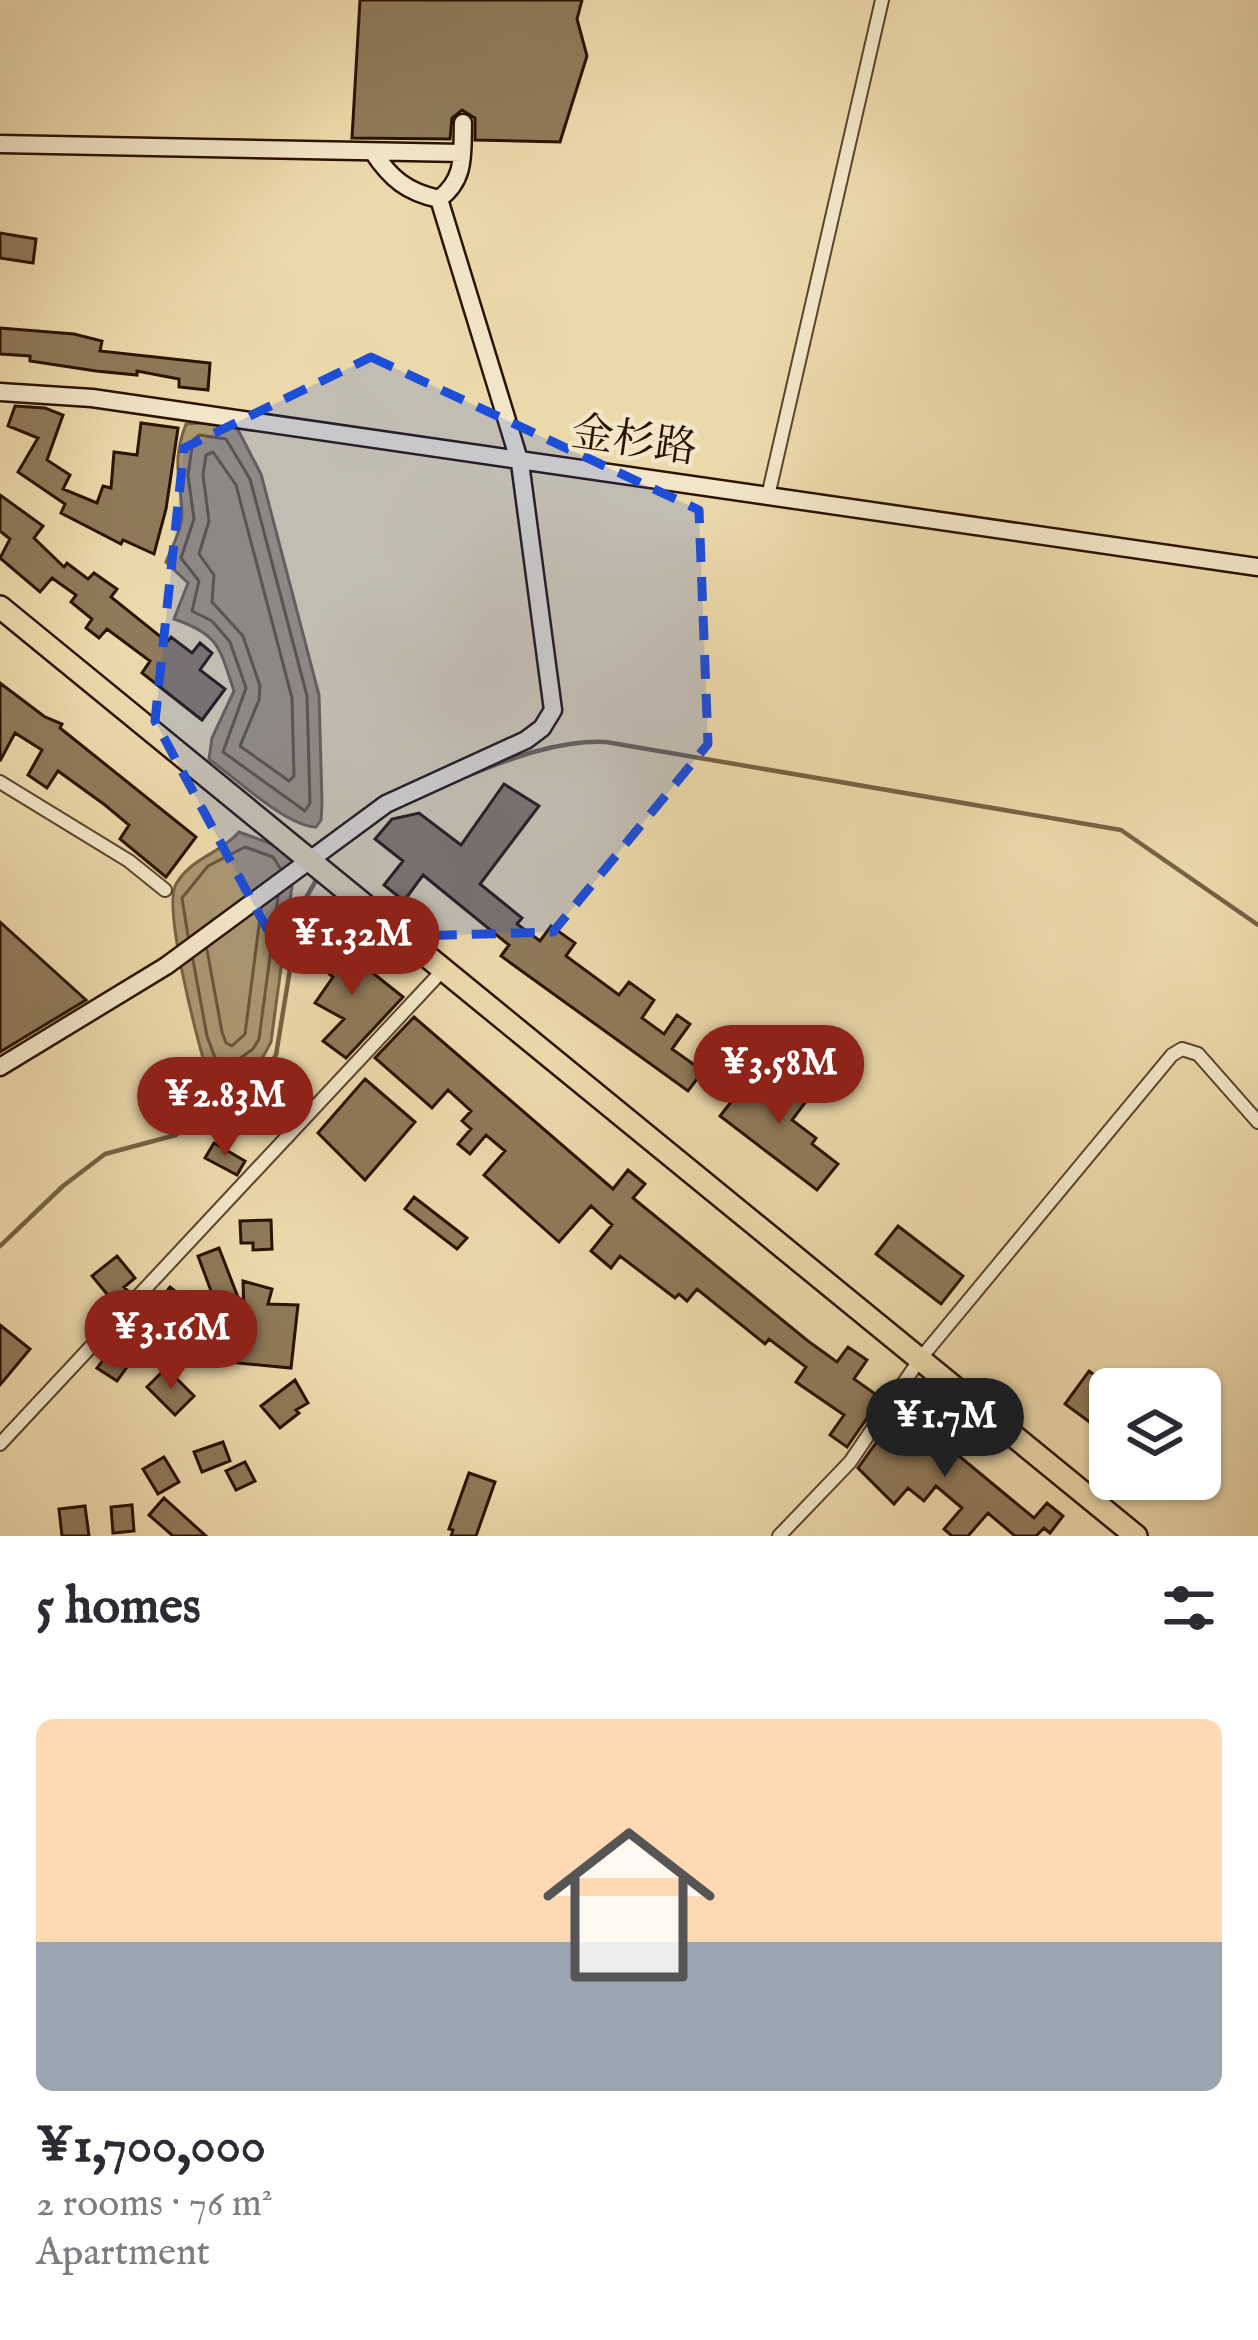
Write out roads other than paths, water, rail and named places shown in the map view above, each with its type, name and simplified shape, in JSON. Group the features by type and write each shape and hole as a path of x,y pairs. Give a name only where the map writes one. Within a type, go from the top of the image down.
{"highway":[{"path":"0,607 1136,1536"}],"street":[{"path":"768,496 883,0"},
{"path":"439,199 461,174 463,123"},
{"path":"0,145 462,153"},
{"path":"373,152 398,184 439,199"},
{"path":"0,1066 318,867 386,804 526,740 554,710 520,463 439,199"},
{"name":"金杉路","path":"0,392 92,398 1258,567"},
{"path":"0,782 129,861 165,890"},
{"path":"0,1444 443,970"},
{"path":"779,1536 850,1462 920,1359 1172,1055 1182,1049 1198,1054 1258,1122"}],"water":[{"path":"186,424 237,428 261,474 319,695 322,803 316,827 276,810 209,759 212,738 234,691 216,644 174,619 188,583 166,562 182,520 181,438"},
{"path":"239,832 280,847 293,861 292,886 271,1042 263,1057 219,1087 211,1084 191,1013 173,898 183,875"}],"waterway":[{"path":"467,776 553,747 606,742 1121,830 1258,925"},
{"path":"0,1246 63,1186 105,1154 176,1135 261,1078 276,1055 300,908 318,877"}]}
